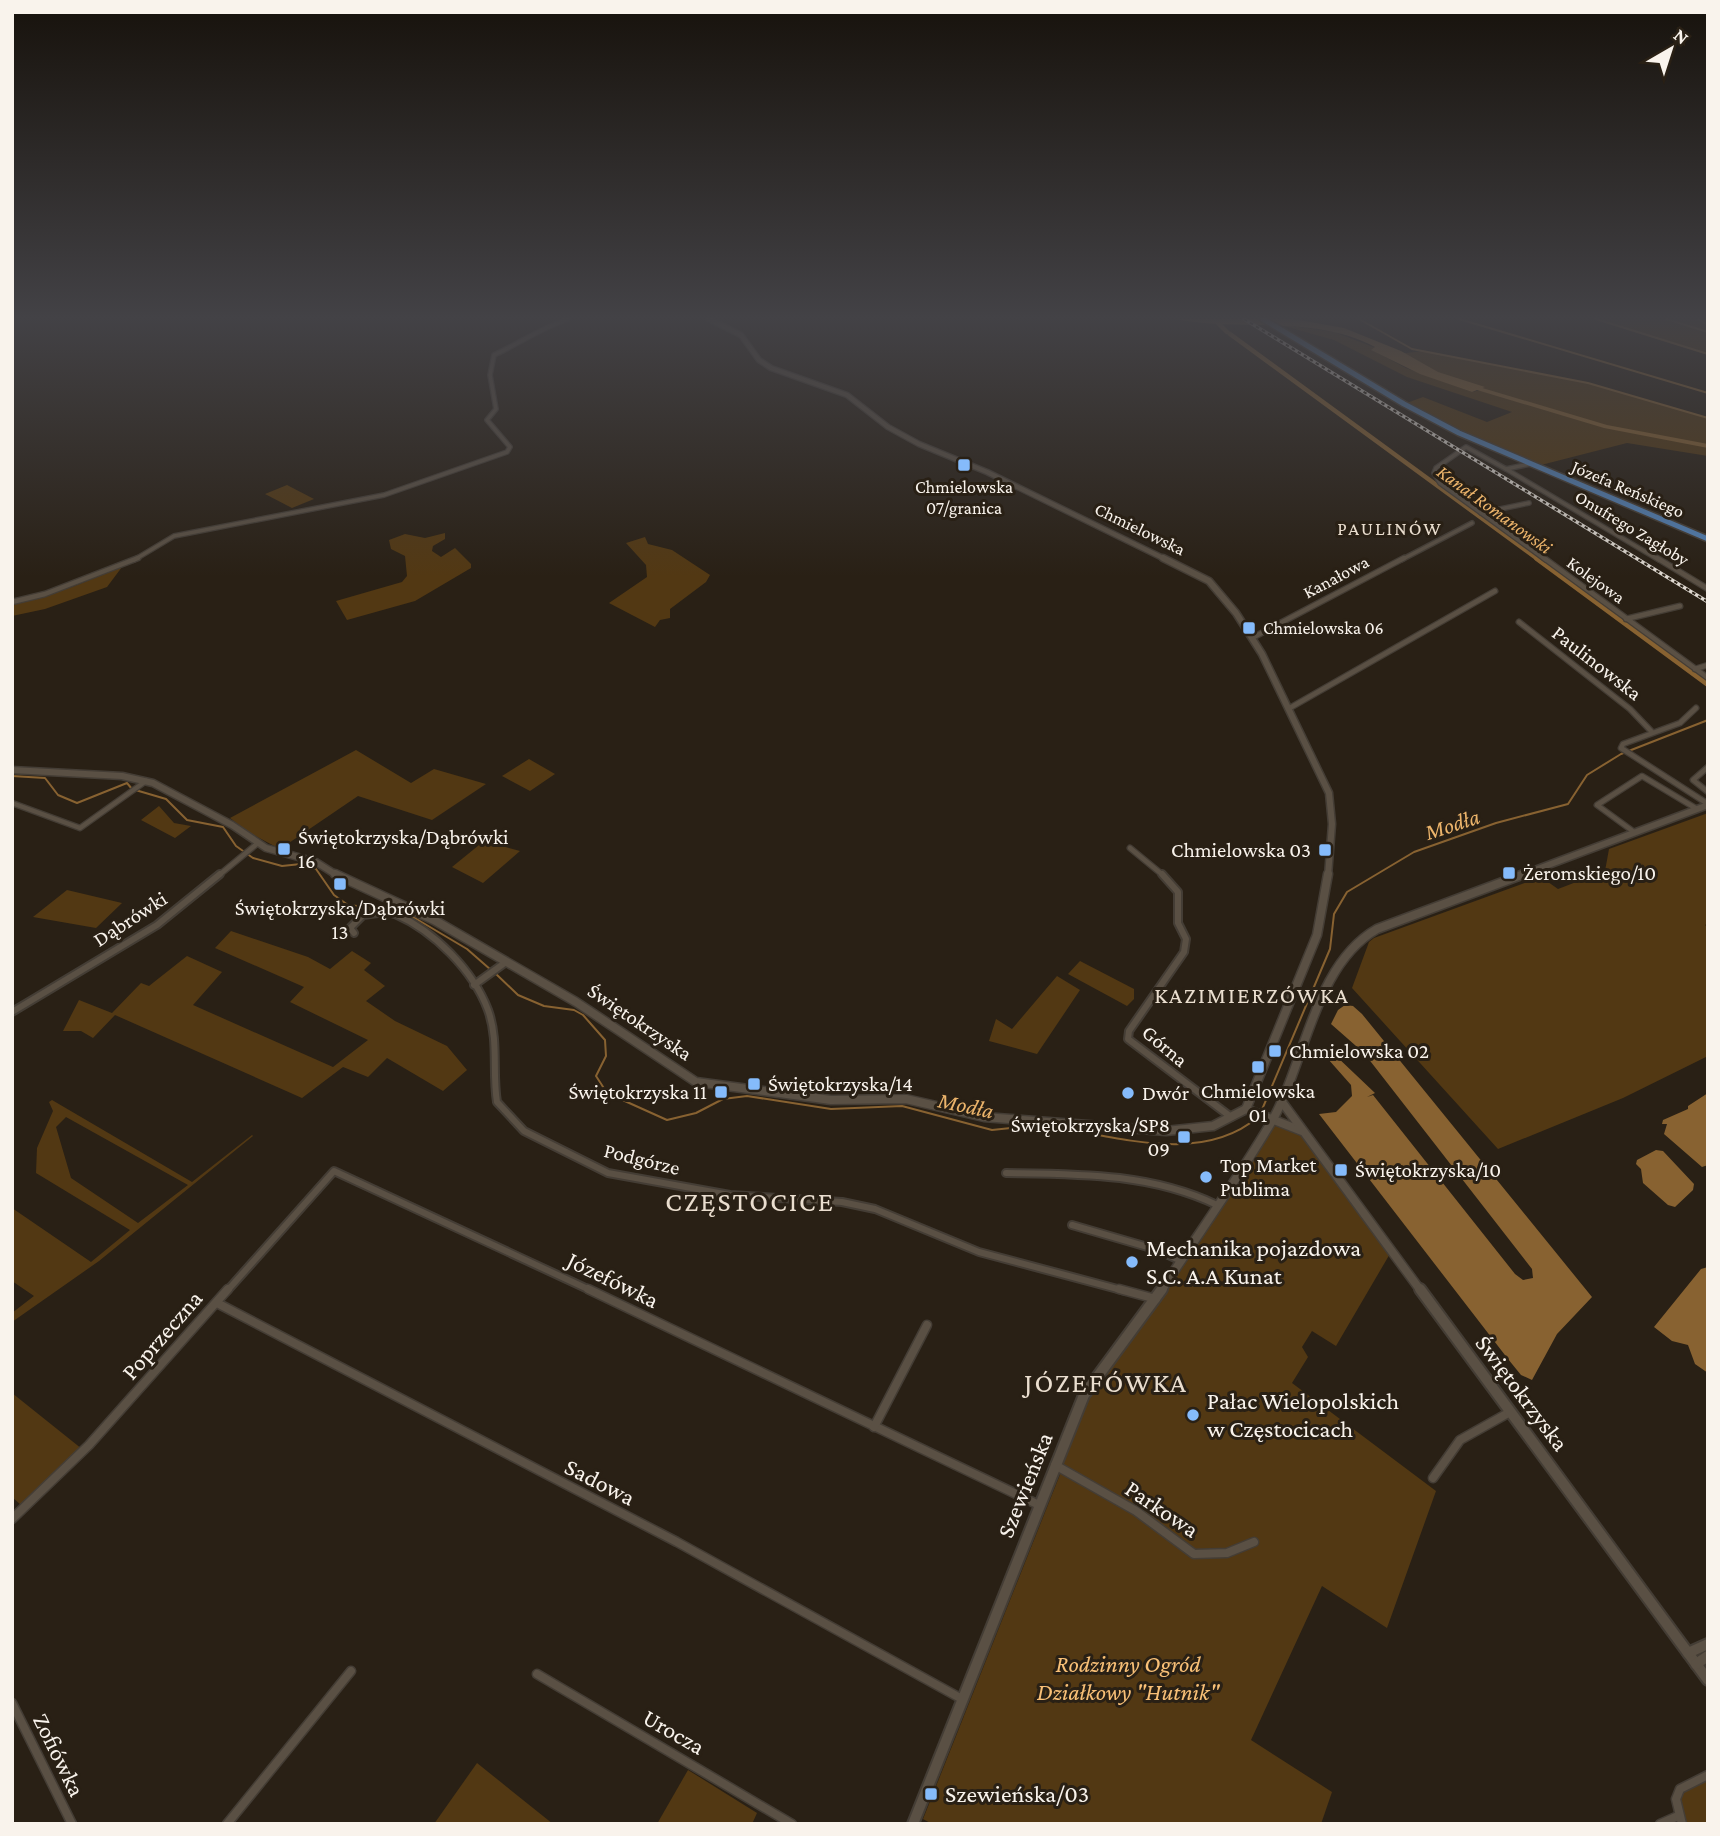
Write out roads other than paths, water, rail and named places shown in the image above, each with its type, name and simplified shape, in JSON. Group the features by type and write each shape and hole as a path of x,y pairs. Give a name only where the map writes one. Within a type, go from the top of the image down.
{"main road":[{"name":"Józefa Reńskiego","path":"1407,405 1530,464 1708,539"}],"street":[{"path":"12,602 45,594 107,572 147,553 174,536 384,495 507,452 510,450 506,441 489,427 487,420 496,409 495,405"},
{"name":"Chmielowska","path":"860,405 888,426 919,444 987,472 1209,581 1222,593 1252,638 1318,765 1329,793 1332,835 1327,888 1317,935 1251,1111"},
{"name":"Onufrego Zagłoby","path":"1468,447 1708,589"},
{"name":"Kolejowa","path":"1468,447 1436,468 1434,474 1440,483 1708,678"},
{"path":"1506,469 1530,464"},
{"path":"1481,513 1529,503"},
{"name":"Kanałowa","path":"1252,638 1472,523"},
{"path":"1288,709 1495,591"},
{"name":"Kolejowa","path":"1626,620 1680,606"},
{"name":"Paulinowska","path":"1520,622 1630,709 1652,732"},
{"path":"1695,669 1708,665"},
{"path":"1696,708 1680,723 1623,744 1623,750 1708,805"},
{"path":"1707,768 1693,780 1707,790"},
{"name":"Świętokrzyska","path":"12,770 109,775 146,781 164,789 232,825 254,846 316,862 346,881 426,915 504,963 576,1002 696,1082 831,1100 906,1099 984,1117 1064,1121 1166,1131 1198,1129 1251,1111"},
{"path":"1634,832 1597,805 1642,776 1697,809"},
{"path":"12,803 80,828 146,781"},
{"name":"Szewieńska","path":"913,1824 1084,1395 1156,1299 1217,1205 1269,1117 1282,1102 1339,962 1358,940 1377,929 1708,805"},
{"name":"Dąbrówki","path":"12,1012 157,925 254,846"},
{"name":"Górna","path":"1130,848 1169,880 1178,892 1178,923 1186,939 1184,952 1129,1031 1128,1039 1231,1117"},
{"name":"Podgórze","path":"354,933 351,925 363,915 393,914 444,946 474,985 491,1021 497,1063 497,1102 524,1130 567,1154 608,1172 648,1182 730,1195 842,1202 875,1209 979,1252 1156,1299"},
{"path":"474,985 504,963"},
{"name":"Świętokrzyska","path":"1282,1102 1708,1680"},
{"path":"1251,1111 1302,1130"},
{"name":"Poprzeczna","path":"12,1519 89,1445 334,1171"},
{"name":"Józefówka","path":"334,1171 434,1215 1039,1505"},
{"path":"1006,1174 1142,1181 1194,1193 1217,1205"},
{"path":"1072,1225 1158,1250 1181,1261"},
{"name":"Sadowa","path":"217,1303 677,1542 962,1700"},
{"path":"874,1427 927,1325"},
{"path":"1433,1479 1460,1440 1510,1412"},
{"name":"Parkowa","path":"1055,1465 1136,1511 1194,1554 1227,1553 1254,1542"},
{"path":"1688,1653 1708,1644"},
{"path":"1696,1664 1708,1656"},
{"path":"227,1824 351,1671"},
{"name":"Urocza","path":"537,1674 792,1824"},
{"name":"Zofiówka","path":"12,1703 72,1824"},
{"path":"1660,1824 1680,1820 1676,1799 1680,1789 1708,1775"}],"waterway":[{"name":"Kanał Romanowski","path":"1327,405 1539,560"},
{"path":"1531,405 1606,427 1708,446"},
{"path":"1662,405 1708,418"},
{"name":"Kanał Romanowski","path":"1537,558 1708,684"},
{"name":"Modła","path":"1261,1112 1330,949 1334,914 1347,892 1414,852 1496,823 1568,804 1587,775 1621,754 1708,720"},
{"name":"Modła","path":"12,776 45,778 58,795 77,803 127,783 132,789 166,799 187,820 223,827 236,846 253,858 282,866 301,864 316,869 334,895 348,905 403,911 467,949 491,970"},
{"name":"Modła","path":"495,973 518,995 544,1006 574,1010 583,1015 605,1040 606,1056 596,1076 607,1093 667,1120 696,1113 723,1099 747,1096 831,1109 902,1106 992,1130 1040,1125"},
{"path":"1056,1127 1134,1141 1187,1144 1212,1140 1236,1131 1258,1117"}],"railway":[{"path":"1384,405 1708,602"}],"place":[{"name":"Chmielowska 07/granica","path":"964,465"},
{"name":"Chmielowska 06","path":"1249,628"},
{"name":"Świętokrzyska/Dąbrówki 16","path":"284,849"},
{"name":"Chmielowska 03","path":"1325,850"},
{"name":"Żeromskiego/10","path":"1509,873"},
{"name":"Świętokrzyska/Dąbrówki 13","path":"340,884"},
{"name":"Chmielowska 02","path":"1275,1051"},
{"name":"Chmielowska 01","path":"1258,1067"},
{"name":"Świętokrzyska/14","path":"754,1084"},
{"name":"Świętokrzyska 11","path":"721,1092"},
{"name":"Dwór","path":"1128,1093"},
{"name":"Świętokrzyska/SP8 09","path":"1184,1137"},
{"name":"Świętokrzyska/10","path":"1341,1170"},
{"name":"Top Market Publima","path":"1206,1177"},
{"name":"Mechanika pojazdowa S.C. A.A Kunat","path":"1132,1262"},
{"name":"Pałac Wielopolskich w Częstocicach","path":"1193,1415"},
{"name":"Szewieńska/03","path":"931,1794"}],"district":[{"name":"PAULINÓW","path":"1390,528"},
{"name":"KAZIMIERZÓWKA","path":"1252,995"},
{"name":"CZĘSTOCICE","path":"750,1201"},
{"name":"JÓZEFÓWKA","path":"1106,1382"}],"park label":[{"name":"Rodzinny Ogród Działkowy \"Hutnik\"","path":"1128,1678"}]}
